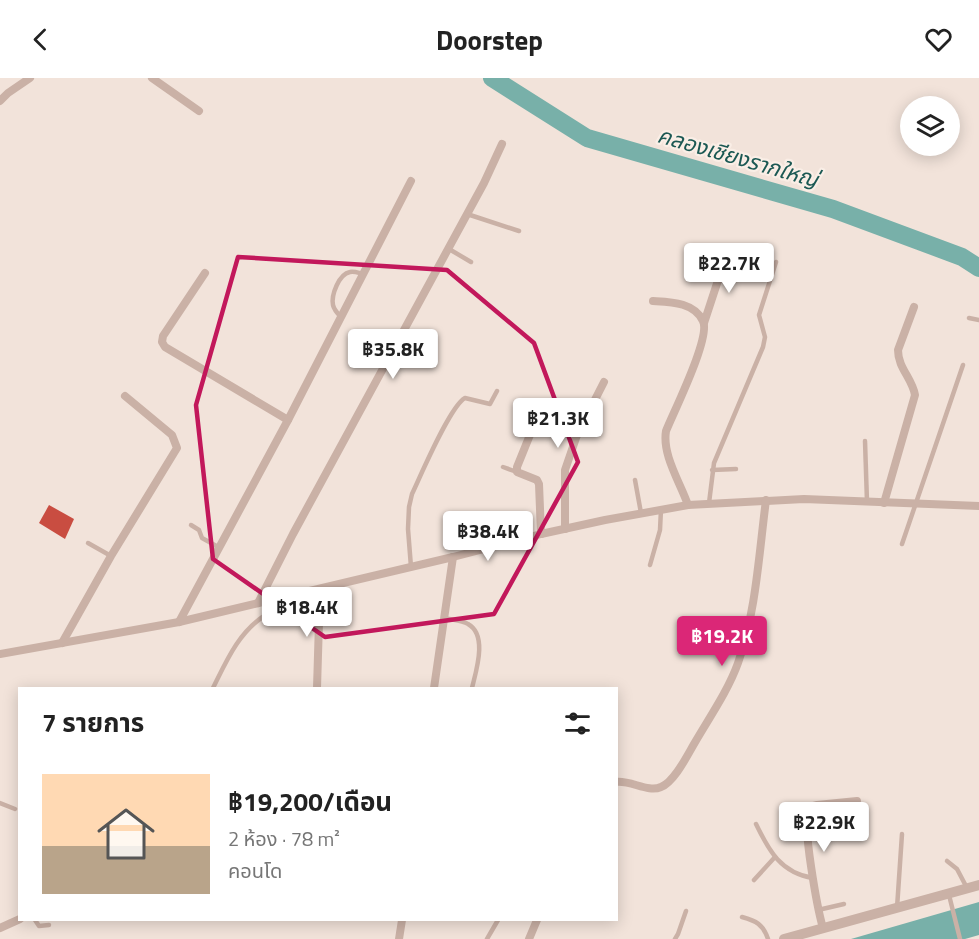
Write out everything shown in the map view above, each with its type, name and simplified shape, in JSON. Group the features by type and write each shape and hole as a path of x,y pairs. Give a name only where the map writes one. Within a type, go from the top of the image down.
{"street":[{"path":"0,101 30,78"},
{"path":"152,78 199,111"},
{"path":"262,602 293,534 449,249 502,144"},
{"path":"179,622 288,420 411,181"},
{"path":"688,505 664,441 700,349 705,323 726,256"},
{"path":"205,273 163,336 162,342 165,347 288,420"},
{"path":"653,301 673,302 689,307 705,323"},
{"path":"884,503 915,395 914,387 898,357 898,350 914,307"},
{"path":"565,529 565,470 577,435 604,382"},
{"path":"62,643 111,556 177,448 172,435 125,396"},
{"path":"541,534 539,484 537,480 517,472 536,420 539,418 544,417 577,435"},
{"path":"0,655 179,622 541,534 661,509 709,503 804,499 979,506"},
{"path":"618,782 652,789 664,786 686,758 724,693 746,638 766,500"},
{"path":"434,687 453,557"},
{"path":"318,687 320,589"},
{"path":"823,928 813,878 808,837 808,811 812,806 856,801"},
{"path":"784,939 897,908 950,899 967,888 979,885"},
{"path":"0,928 18,920"},
{"path":"399,939 402,921"},
{"path":"529,939 537,921"}],"lane":[{"path":"467,214 519,231"},
{"path":"449,249 471,262"},
{"path":"709,503 712,470 719,448 763,347 765,337 759,315 776,262"},
{"path":"341,318 333,305 333,298 341,277 346,272 364,274"},
{"path":"969,318 979,320"},
{"path":"902,544 963,364"},
{"path":"411,567 408,529 412,494 449,417 459,401 465,398 486,405 492,402 497,391"},
{"path":"865,441 867,502"},
{"path":"503,467 517,472"},
{"path":"712,470 736,469"},
{"path":"635,480 641,513"},
{"path":"650,565 660,530 661,509"},
{"path":"191,525 200,530 202,538 220,548"},
{"path":"88,543 111,556"},
{"path":"214,687 236,645 249,628 264,616 262,602"},
{"path":"444,618 467,623 475,630 479,653 472,687"},
{"path":"0,803 15,810"},
{"path":"756,824 766,845 775,857 795,874 813,878"},
{"path":"808,837 834,832"},
{"path":"897,908 902,834"},
{"path":"754,880 775,857"},
{"path":"947,861 957,869 967,888"},
{"path":"950,899 960,939"},
{"path":"818,910 844,903"},
{"path":"675,939 686,911"},
{"path":"742,917 757,921 765,930 768,939"},
{"path":"36,921 39,926 49,925"},
{"path":"487,939 497,921"}],"highlighted area":[{"path":"238,257 447,270 534,343 578,462 494,614 325,637 213,559 196,405"}],"water":[{"path":"979,902 979,935 965,939 851,939"}],"building":[{"path":"49,505 74,519 65,539 39,523"}],"waterway":[{"name":"คลองเชียงรากใหญ่","path":"492,78 587,138 833,209 962,257 979,268"}]}
